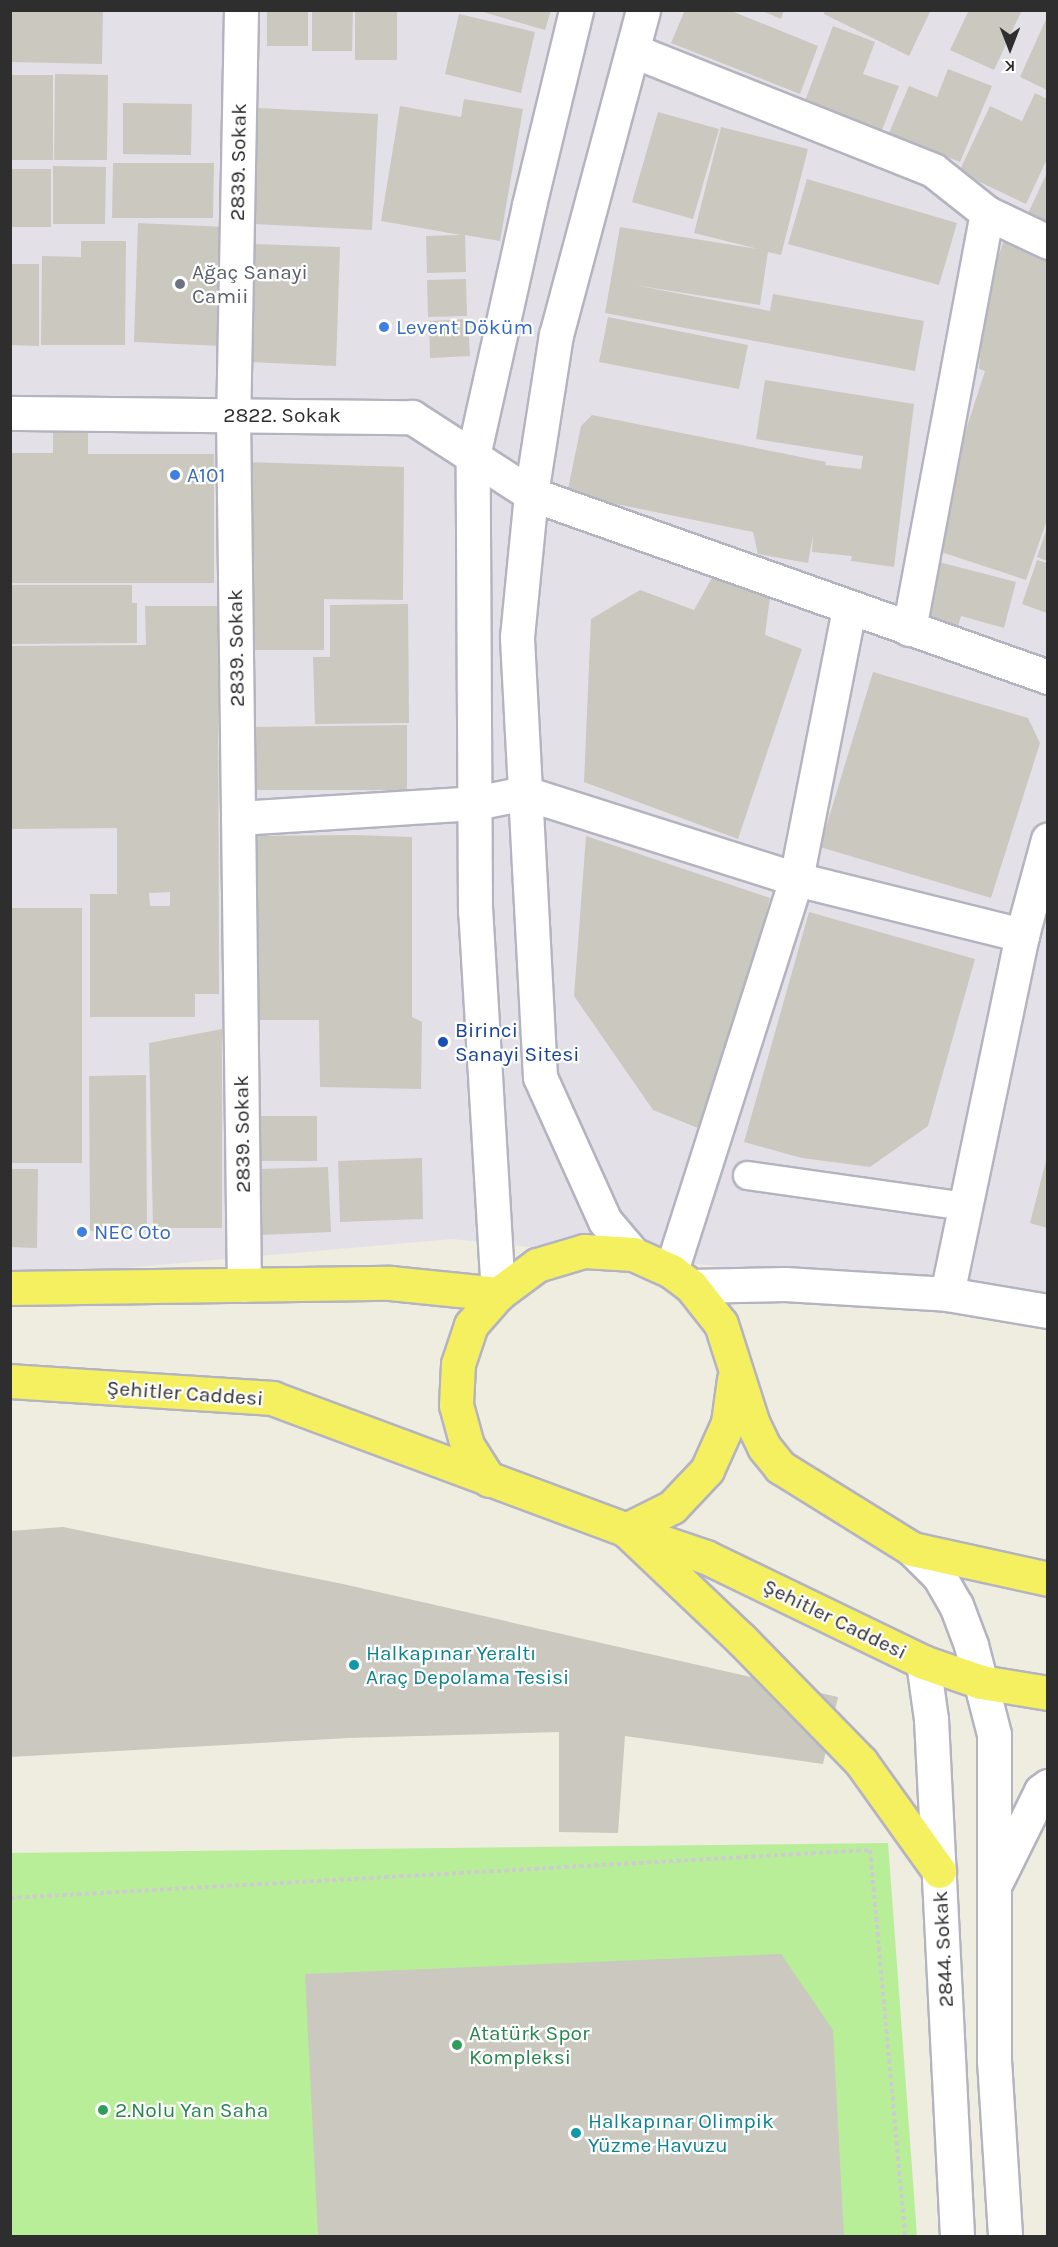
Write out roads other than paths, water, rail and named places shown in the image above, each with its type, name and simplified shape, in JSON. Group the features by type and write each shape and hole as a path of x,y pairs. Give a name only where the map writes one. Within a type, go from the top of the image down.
{"main road":[{"path":"489,1480 467,1445 456,1405 458,1364 471,1325 498,1294 537,1265 584,1251 633,1254 681,1278 721,1324 735,1372 757,1432 764,1447 780,1467 912,1549 1047,1579"},
{"path":"10,1288 390,1283 498,1294"},
{"path":"735,1372 728,1423 707,1470 672,1508 626,1530 742,1640 861,1762 939,1871"},
{"name":"Şehitler Caddesi","path":"10,1381 272,1398 489,1480 706,1557 923,1662 981,1682 1047,1693"}],"street":[{"name":"2839. Sokak","path":"241,10 233,415 244,1285"},
{"path":"498,1294 475,912 473,456 529,205 576,10"},
{"path":"633,1254 605,1221 540,1077 517,637 531,494 556,335 644,10"},
{"path":"634,51 933,170 987,213 1047,242"},
{"path":"909,628 987,213"},
{"name":"2822. Sokak","path":"10,413 412,417 531,494 849,609 1047,677"},
{"path":"849,609 796,879 681,1278 947,1294 1047,1311"},
{"path":"238,818 475,803 525,793 796,879 1022,935"},
{"path":"947,1294 1022,935 1047,839"},
{"path":"912,1549 939,1576 956,1605 981,1682 994,1734 994,2060 1005,2236"},
{"name":"2844. Sokak","path":"923,1662 931,1719 957,2236"},
{"path":"993,1887 1041,1791 1047,1786"}],"lane":[{"path":"747,1175 965,1206"}],"place":[{"name":"Ağaç Sanayi Camii","path":"180,284"},
{"name":"Levent Döküm","path":"384,327"},
{"name":"A101","path":"175,475"},
{"name":"Birinci Sanayi Sitesi","path":"443,1042"},
{"name":"NEC Oto","path":"82,1232"},
{"name":"Halkapınar Yeraltı Araç Depolama Tesisi","path":"354,1665"},
{"name":"Atatürk Spor Kompleksi","path":"457,2045"},
{"name":"2.Nolu Yan Saha","path":"103,2110"},
{"name":"Halkapınar Olimpik Yüzme Havuzu","path":"576,2133"}]}
